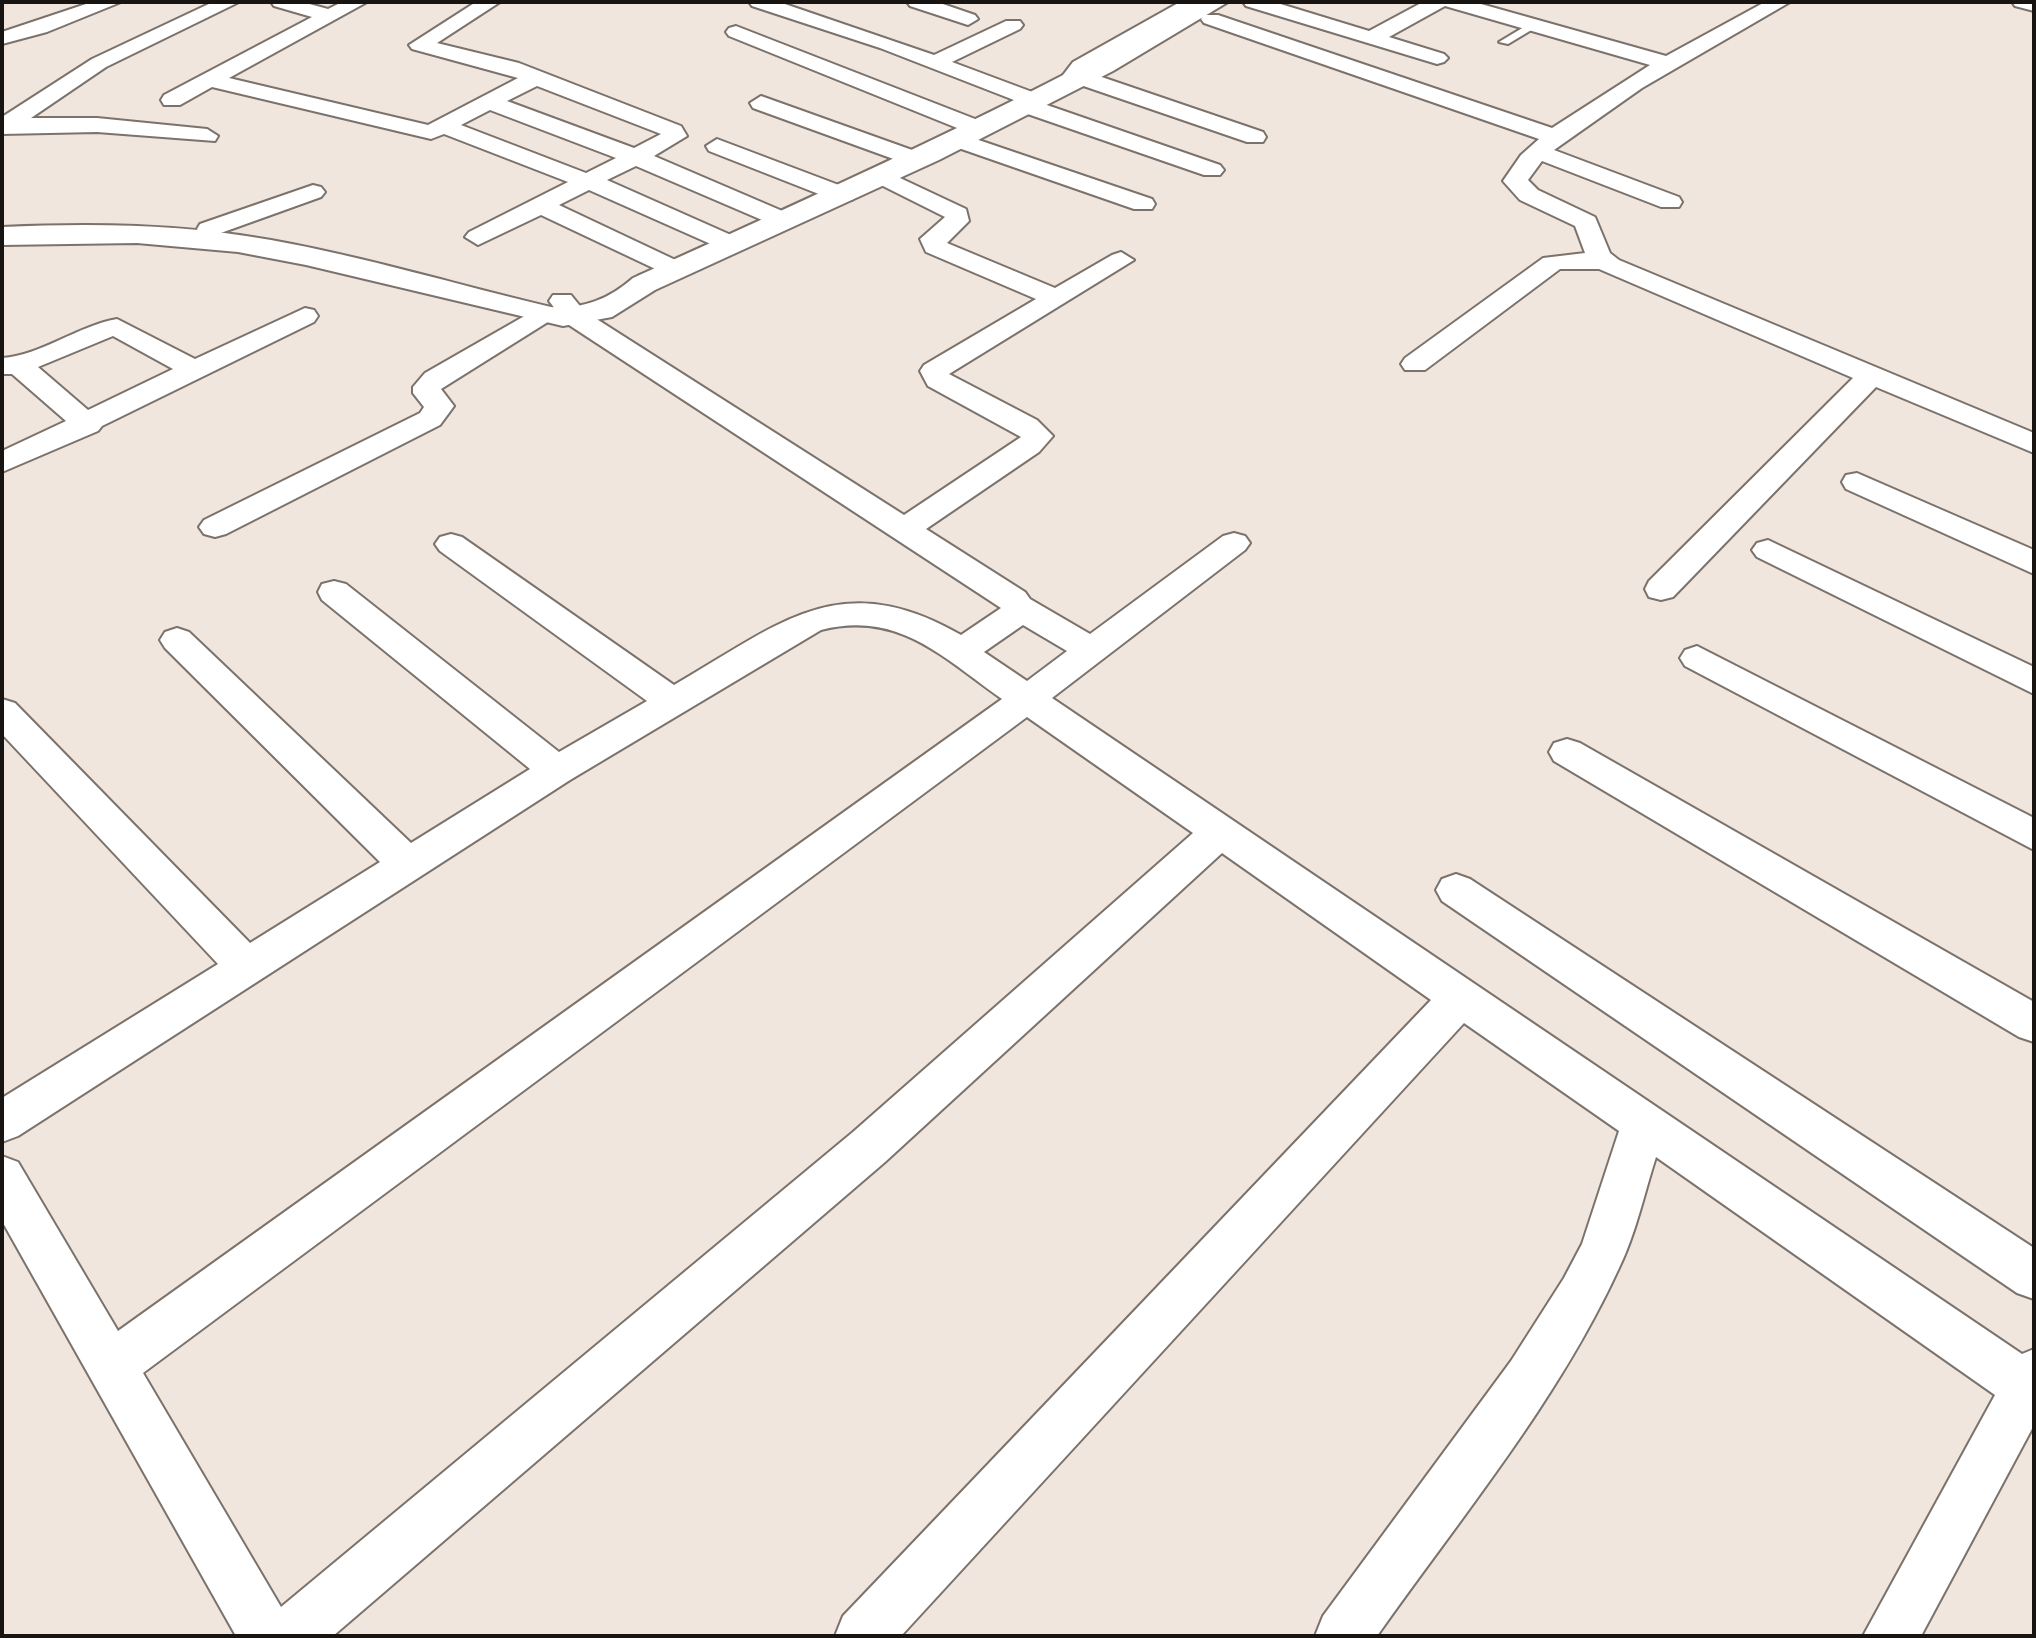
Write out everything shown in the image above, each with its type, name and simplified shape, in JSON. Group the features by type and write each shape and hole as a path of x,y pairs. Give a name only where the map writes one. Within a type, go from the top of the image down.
{"street":[{"path":"2,38 40,28 111,2"},
{"path":"4,125 99,63 229,2"},
{"path":"281,2 329,16"},
{"path":"172,100 357,2"},
{"path":"478,237 588,182 676,133 537,77 419,45 490,2"},
{"path":"759,2 822,20 935,62 1031,104 1212,170"},
{"path":"917,2 968,19"},
{"path":"1156,2 1188,6"},
{"path":"215,527 430,419 440,406 427,393 427,387 435,379 560,311 620,301 644,284 675,269 883,177 1093,77 1214,11 1243,2"},
{"path":"1253,2 1437,58"},
{"path":"1371,38 1438,2"},
{"path":"1452,2 1669,64"},
{"path":"1603,261 1586,222 1529,195 1515,181 1547,145 1669,64 1780,2"},
{"path":"2022,2 2034,5"},
{"path":"1188,6 1080,66 1074,75 1093,77 1255,137"},
{"path":"1214,11 1547,145 1670,202"},
{"path":"935,62 1012,14"},
{"path":"1377,14 1401,22"},
{"path":"736,32 969,135 1143,204"},
{"path":"209,80 420,131 446,127 537,77"},
{"path":"492,103 635,157 785,221"},
{"path":"761,103 918,160"},
{"path":"4,125 77,124 207,136"},
{"path":"446,127 588,182 731,244"},
{"path":"717,146 843,195"},
{"path":"883,177 957,214 957,221 933,239 935,247 1055,298"},
{"path":"209,229 313,192"},
{"path":"542,206 675,269"},
{"path":"2,225 113,222 209,229 314,246 560,311 1013,600 991,631"},
{"path":"2,236 111,233 232,243 560,311"},
{"path":"904,530 1029,446 1038,436 1027,426 938,380 934,371 1121,260"},
{"path":"1415,364 1552,263 1603,261 2034,444"},
{"path":"2,463 88,425 305,316"},
{"path":"10,365 92,332 117,327 197,371"},
{"path":"10,365 88,425"},
{"path":"1661,589 1872,375"},
{"path":"1857,482 2034,563"},
{"path":"113,1365 1058,676 1234,543"},
{"path":"451,544 672,701"},
{"path":"1768,550 2034,682"},
{"path":"334,592 557,770"},
{"path":"2,1122 557,770 810,621 857,610 991,631 1058,676 1220,832 2032,1384 1891,1636"},
{"path":"991,631 1058,676"},
{"path":"177,640 407,864"},
{"path":"1697,658 2034,835"},
{"path":"2,712 247,967"},
{"path":"1567,752 2034,1024"},
{"path":"290,1636 869,1147 1220,832"},
{"path":"1456,890 2034,1276"},
{"path":"863,1636 1460,998"},
{"path":"1343,1636 1529,1379 1581,1295 1603,1251 1644,1123"},
{"path":"2,1177 267,1636"}],"lane":[{"path":"1504,42 1534,24"}]}
